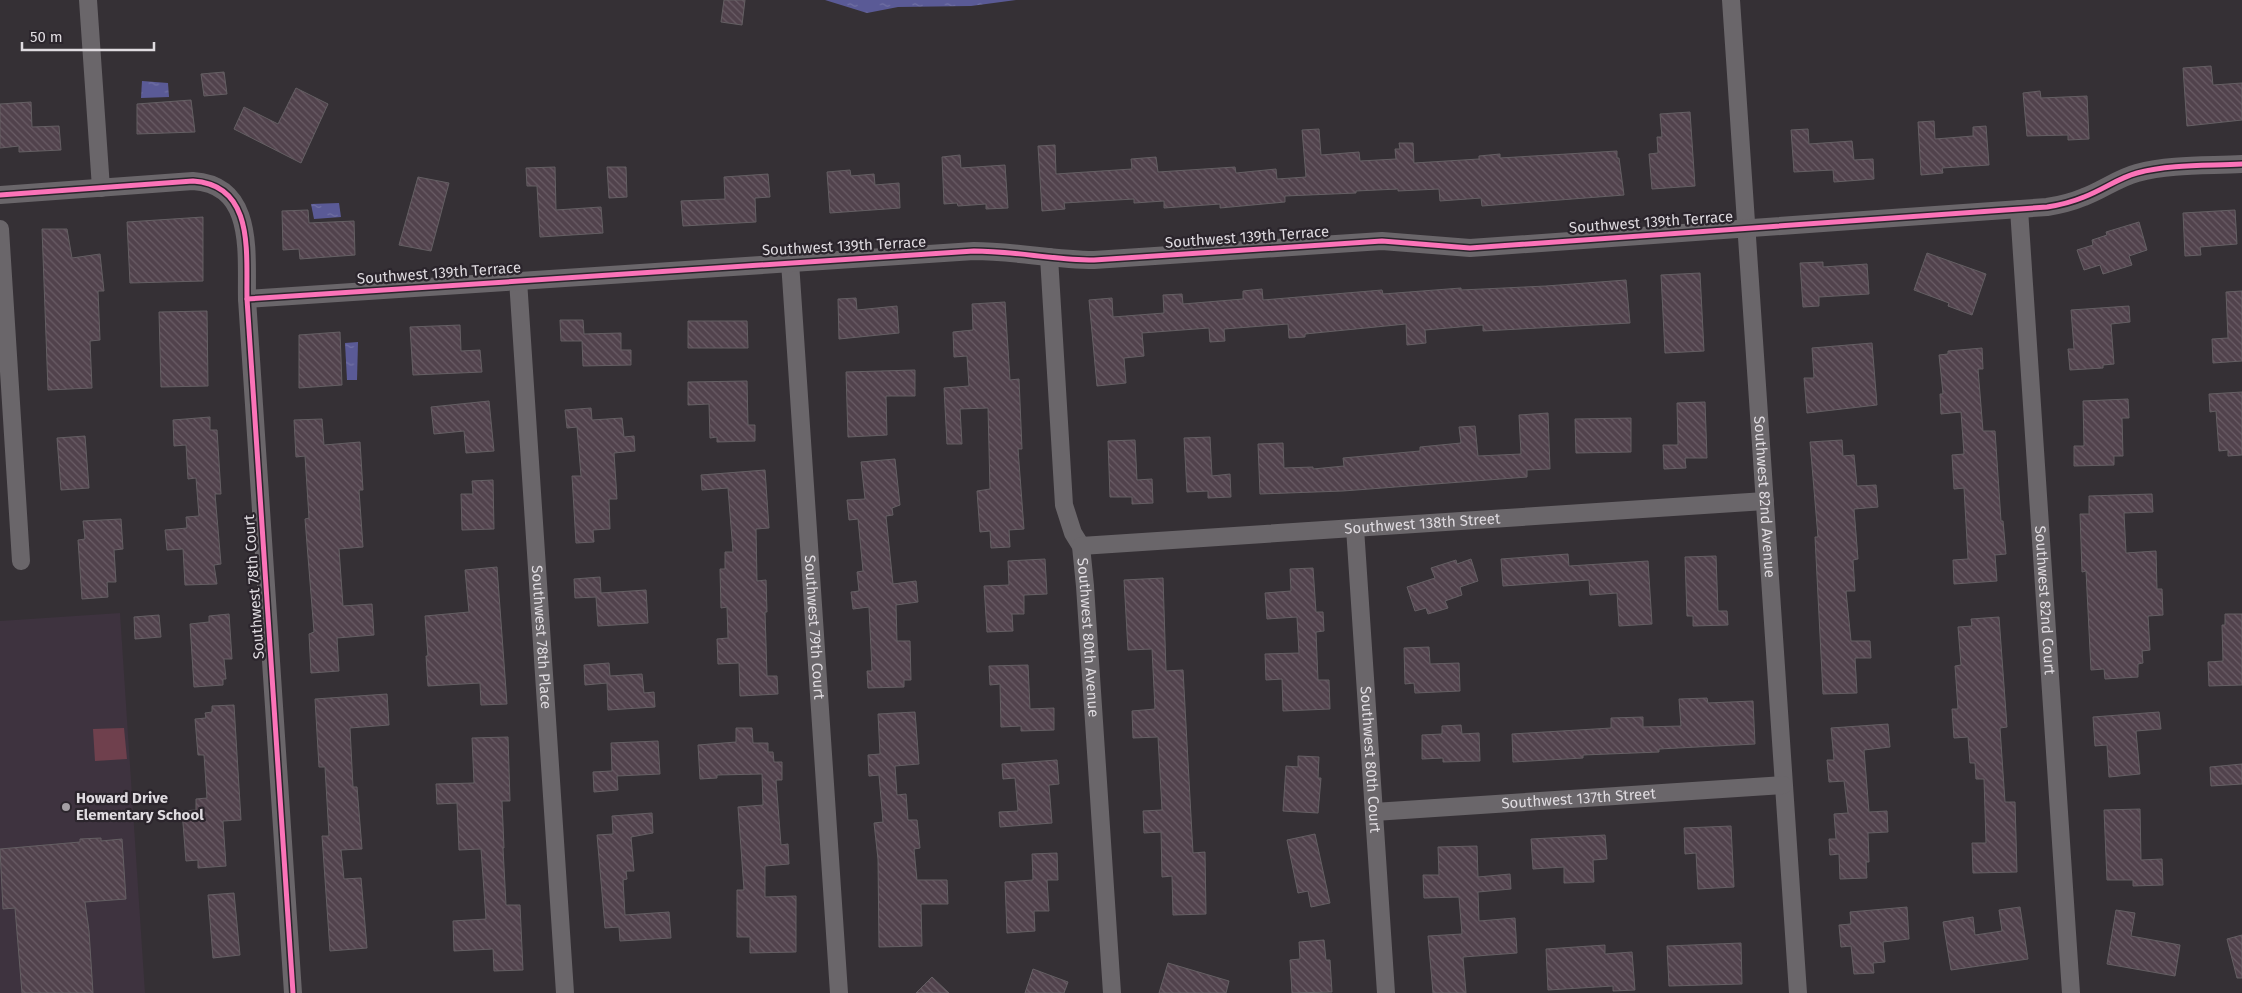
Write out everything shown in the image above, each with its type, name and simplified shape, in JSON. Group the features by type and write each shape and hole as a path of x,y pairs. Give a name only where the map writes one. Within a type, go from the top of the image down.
{"street":[{"path":"0,195 101,188 88,0"},
{"name":"Southwest 82nd Avenue","path":"1732,0 1798,993"},
{"name":"Southwest 139th Terrace","path":"247,298 974,251 998,251 1094,260 1382,241 1470,248 2019,209 2065,204 2085,197 2119,179 2138,173 2179,167 2242,164"},
{"name":"Southwest 78th Court","path":"101,188 193,181 211,183 221,188 234,201 243,224 293,993"},
{"name":"Southwest 82nd Court","path":"2019,209 2071,993"},
{"path":"0,229 8,476 21,561"},
{"name":"Southwest 80th Avenue","path":"1049,257 1064,505 1073,533 1081,546 1112,993"},
{"name":"Southwest 79th Court","path":"790,262 839,993"},
{"name":"Southwest 78th Place","path":"518,280 565,993"},
{"name":"Southwest 138th Street","path":"1081,546 1765,501"},
{"name":"Southwest 80th Court","path":"1354,528 1386,993"},
{"name":"Southwest 137th Street","path":"1374,812 1783,785"}],"shaded area":[{"name":"Howard Drive Elementary School","path":"120,613 145,993 0,993 0,621"},
{"path":"124,728 127,759 95,761 93,729"}],"water":[{"path":"825,0 1016,0 971,6 898,7 867,13"},
{"path":"142,81 168,83 169,97 141,98"},
{"path":"339,203 341,217 314,219 311,204"},
{"path":"358,342 357,380 347,380 345,343"}],"building":[{"path":"724,0 745,0 742,25 721,22"},
{"path":"2211,66 2213,85 2242,83 2242,120 2187,126 2183,68"},
{"path":"224,72 227,94 204,96 201,74"},
{"path":"296,88 328,104 301,163 234,129 244,107 278,124"},
{"path":"2040,91 2041,98 2087,96 2089,139 2068,140 2068,135 2027,136 2023,93"},
{"path":"191,100 195,132 137,134 137,104"},
{"path":"31,102 32,127 59,126 61,150 19,152 19,146 0,148 0,104"},
{"path":"1690,112 1695,186 1652,189 1649,154 1658,153 1657,137 1662,137 1660,114"},
{"path":"1934,121 1935,139 1973,136 1973,127 1986,126 1989,165 1942,168 1943,173 1921,175 1918,122"},
{"path":"1319,129 1321,155 1359,152 1360,161 1396,159 1395,149 1400,149 1399,143 1413,143 1414,163 1479,159 1479,156 1500,154 1500,158 1617,151 1624,195 1482,206 1481,198 1440,201 1439,189 1398,191 1398,189 1285,196 1285,202 1220,208 1220,204 1164,208 1164,201 1134,203 1134,199 1064,203 1065,209 1042,211 1038,146 1055,145 1056,174 1132,169 1131,159 1156,157 1158,172 1235,167 1236,173 1276,169 1277,179 1306,177 1302,130"},
{"path":"1808,129 1809,144 1852,141 1854,160 1873,159 1874,179 1834,182 1833,170 1794,172 1791,130"},
{"path":"960,155 961,168 1005,165 1008,208 986,209 986,204 958,206 957,203 944,204 942,157"},
{"path":"555,167 556,210 601,207 603,233 540,237 537,186 527,186 526,168"},
{"path":"607,167 626,167 627,197 609,198"},
{"path":"850,170 851,176 874,174 875,185 899,183 900,208 830,213 827,172"},
{"path":"768,174 770,197 755,198 756,222 683,226 681,201 725,199 724,177"},
{"path":"418,177 449,183 431,251 399,245"},
{"path":"308,210 309,223 354,221 355,255 300,259 299,249 283,250 282,211"},
{"path":"2235,210 2237,244 2200,247 2201,255 2185,256 2183,213"},
{"path":"203,217 203,281 130,283 127,222"},
{"path":"2139,222 2147,250 2129,256 2132,265 2103,274 2100,265 2084,270 2077,250 2093,245 2092,240 2107,235 2106,232"},
{"path":"42,229 67,229 72,258 100,254 104,291 98,291 100,340 90,341 92,388 48,390"},
{"path":"1927,253 1986,274 1972,315 1948,306 1949,303 1914,290"},
{"path":"1823,262 1823,267 1867,264 1869,294 1819,297 1819,306 1803,307 1800,263"},
{"path":"1700,273 1704,351 1665,353 1661,275"},
{"path":"1626,280 1630,323 1483,331 1483,325 1425,330 1426,343 1407,345 1406,324 1305,334 1305,337 1289,338 1288,324 1224,329 1225,341 1210,342 1209,328 1142,333 1144,356 1124,358 1126,383 1097,386 1089,300 1112,298 1113,317 1164,313 1163,295 1182,294 1183,304 1243,299 1243,291 1262,289 1263,300 1382,290 1383,294 1461,288 1461,290 1546,286"},
{"path":"2242,291 2242,361 2213,363 2212,339 2228,338 2226,292"},
{"path":"856,298 857,310 897,306 899,333 839,339 838,299"},
{"path":"1005,302 1010,380 1019,379 1022,449 1018,449 1024,529 1009,530 1010,547 991,548 990,531 980,532 977,491 990,489 988,408 960,409 962,444 947,444 944,388 969,386 967,356 954,357 953,332 973,330 972,304"},
{"path":"2129,306 2130,322 2111,324 2114,364 2103,365 2103,368 2070,370 2068,349 2074,349 2071,310"},
{"path":"207,311 208,386 161,387 159,312"},
{"path":"560,320 583,320 584,334 621,333 621,350 631,350 631,365 583,366 582,341 561,341"},
{"path":"688,321 747,321 748,348 688,348"},
{"path":"460,325 461,351 480,350 482,372 413,375 410,327"},
{"path":"340,332 342,385 299,388 299,335"},
{"path":"1872,343 1877,405 1807,413 1804,378 1814,378 1812,348"},
{"path":"1982,348 1983,369 1978,369 1983,431 1995,431 2001,521 2003,521 2006,554 1995,555 1997,581 1954,584 1953,560 1968,559 1964,488 1954,489 1952,455 1964,454 1961,412 1941,414 1940,394 1943,394 1939,355 1948,354 1948,351"},
{"path":"915,370 915,396 886,396 887,435 848,437 846,372"},
{"path":"747,381 748,425 755,425 755,441 717,442 717,437 710,438 709,404 688,405 688,382"},
{"path":"2242,392 2242,455 2228,456 2228,450 2219,451 2216,411 2210,412 2209,394"},
{"path":"2128,399 2129,418 2122,418 2123,456 2114,456 2114,465 2074,466 2074,446 2084,446 2083,401"},
{"path":"489,401 494,451 466,453 464,431 434,434 431,407"},
{"path":"1705,402 1707,458 1685,458 1686,468 1664,469 1663,445 1678,445 1677,403"},
{"path":"591,408 592,420 622,418 624,437 634,436 635,451 614,453 617,499 609,499 610,529 593,530 594,542 576,543 572,476 581,476 577,427 567,428 565,410"},
{"path":"1548,413 1550,469 1527,470 1527,477 1343,491 1260,494 1258,444 1283,443 1284,468 1313,467 1313,469 1344,466 1343,458 1420,451 1420,447 1461,443 1459,427 1475,426 1478,456 1521,454 1519,415"},
{"path":"210,417 210,430 217,430 221,494 215,494 221,564 214,565 217,584 185,585 183,549 167,550 165,530 187,528 186,517 199,516 196,478 188,479 186,445 174,446 173,420"},
{"path":"1631,418 1631,452 1576,453 1575,419"},
{"path":"322,419 324,445 360,442 363,490 359,490 363,547 339,549 343,606 372,604 374,635 337,638 339,671 311,673 309,634 314,632 305,519 309,518 305,456 296,457 294,420"},
{"path":"85,436 89,488 61,490 57,438"},
{"path":"1210,437 1212,476 1230,474 1231,497 1208,498 1208,491 1187,492 1184,438"},
{"path":"1135,440 1137,480 1152,479 1153,503 1132,504 1132,497 1110,497 1108,441"},
{"path":"1842,440 1843,456 1854,455 1857,486 1876,485 1878,507 1854,509 1858,559 1853,560 1855,591 1846,591 1851,641 1870,641 1871,658 1855,658 1857,693 1823,694 1815,537 1818,537 1810,442"},
{"path":"895,459 900,505 892,508 893,515 886,516 893,584 916,581 918,602 896,605 897,641 910,641 911,680 904,680 904,687 868,688 867,671 872,671 869,607 853,609 851,592 859,591 857,572 863,571 858,519 849,520 847,500 865,499 861,462"},
{"path":"765,470 769,528 756,529 757,581 766,580 767,676 777,676 778,694 740,696 739,663 718,664 717,639 728,638 727,607 721,608 720,569 725,569 725,552 733,552 728,488 702,490 701,475"},
{"path":"493,480 494,529 462,530 461,494 473,494 472,481"},
{"path":"2152,494 2153,512 2124,513 2126,553 2156,551 2157,589 2162,589 2163,615 2148,616 2150,650 2142,651 2143,663 2138,664 2138,677 2105,679 2104,669 2091,670 2086,571 2082,572 2080,514 2089,514 2089,496"},
{"path":"121,519 123,549 114,550 116,582 107,582 108,597 82,599 78,540 85,539 83,521"},
{"path":"1568,554 1569,566 1648,561 1652,624 1619,626 1617,593 1590,595 1589,580 1503,586 1501,559"},
{"path":"1716,556 1718,611 1727,611 1728,625 1693,626 1693,616 1687,616 1685,557"},
{"path":"1045,559 1047,594 1024,595 1024,614 1012,614 1013,631 987,632 984,586 1009,585 1008,561"},
{"path":"1471,559 1478,581 1460,587 1462,595 1445,601 1448,608 1428,614 1426,608 1415,611 1407,587 1435,578 1431,568 1456,560 1457,564"},
{"path":"497,567 507,704 481,705 480,683 428,686 425,616 469,612 465,570"},
{"path":"1313,568 1316,612 1323,612 1324,631 1316,632 1318,680 1329,680 1330,709 1283,711 1282,679 1266,680 1265,654 1299,653 1297,617 1267,619 1265,593 1291,591 1290,569"},
{"path":"600,577 601,593 646,590 648,623 598,626 596,597 575,598 574,579"},
{"path":"1163,578 1166,671 1183,670 1193,853 1205,852 1206,914 1173,915 1172,876 1162,877 1161,832 1144,833 1143,811 1162,810 1158,737 1133,738 1132,711 1155,709 1152,649 1128,650 1124,580"},
{"path":"229,614 232,659 224,659 226,679 223,679 223,685 194,687 190,624 209,622 209,616"},
{"path":"2225,614 2242,614 2242,685 2209,686 2208,662 2223,661 2222,625 2225,625"},
{"path":"159,615 161,637 135,639 134,617"},
{"path":"1999,617 2007,727 2000,728 2005,802 2015,802 2017,872 1973,873 1972,843 1986,843 1984,779 1976,779 1975,763 1970,763 1968,737 1954,738 1952,709 1958,709 1955,666 1961,665 1958,627 1972,626 1971,619"},
{"path":"1429,647 1430,664 1459,663 1460,691 1415,693 1414,683 1405,684 1404,648"},
{"path":"609,663 610,676 642,674 644,693 654,692 655,707 608,710 607,683 585,685 584,665"},
{"path":"1028,665 1030,709 1054,708 1054,730 1021,731 1021,726 1001,727 1000,684 990,685 989,666"},
{"path":"387,694 389,725 350,728 353,787 357,787 362,849 341,850 344,879 361,878 367,948 330,951 322,836 329,836 325,767 319,767 315,699"},
{"path":"1707,698 1708,703 1753,701 1755,744 1659,749 1659,752 1583,755 1583,758 1513,762 1512,734 1611,728 1611,718 1643,717 1643,727 1681,726 1679,699"},
{"path":"234,705 241,820 223,821 226,866 198,868 198,860 186,861 182,811 196,810 196,799 207,798 204,755 198,755 195,719 206,718 205,713 212,712 212,706"},
{"path":"915,712 919,764 895,766 897,795 906,794 908,820 917,820 920,848 914,849 917,880 947,880 948,904 921,904 922,946 879,947 878,859 874,823 883,822 879,775 869,776 868,755 880,754 878,714"},
{"path":"2159,712 2161,729 2136,731 2140,774 2109,777 2107,745 2095,746 2093,717"},
{"path":"1888,724 1890,747 1864,750 1869,812 1887,811 1888,832 1868,833 1869,862 1866,862 1867,878 1840,879 1839,854 1830,855 1829,839 1836,839 1834,814 1848,813 1844,781 1829,782 1827,760 1834,760 1831,728"},
{"path":"1461,725 1462,734 1479,733 1480,761 1443,762 1443,758 1422,759 1422,735 1442,734 1442,726"},
{"path":"736,728 752,728 753,743 768,743 768,752 773,752 774,762 782,762 782,780 776,780 781,845 788,844 789,864 765,866 765,897 796,896 796,952 750,953 750,937 737,937 737,890 744,890 738,807 763,805 762,774 717,775 717,778 700,779 698,745 736,742"},
{"path":"508,737 510,801 502,801 506,905 520,905 523,970 494,971 493,949 454,951 453,921 486,919 481,849 459,850 457,803 437,804 436,784 474,783 472,738"},
{"path":"658,741 660,774 617,776 618,790 594,792 593,772 612,771 611,743"},
{"path":"1298,756 1319,757 1318,778 1321,778 1318,813 1283,811 1286,766 1298,767"},
{"path":"1057,760 1059,784 1049,785 1052,823 1000,827 999,812 1018,811 1015,778 1003,779 1002,764"},
{"path":"2242,764 2242,784 2211,786 2210,767"},
{"path":"2140,809 2141,860 2162,859 2163,885 2133,886 2133,880 2107,880 2104,810"},
{"path":"652,813 653,833 631,837 634,871 626,871 627,879 623,880 625,915 669,912 671,938 620,941 619,927 605,928 597,835 613,834 612,816"},
{"path":"1731,826 1734,887 1698,889 1696,853 1685,854 1684,828"},
{"path":"1315,834 1330,903 1311,907 1308,891 1298,893 1287,840"},
{"path":"1605,835 1607,859 1593,860 1594,882 1564,883 1564,867 1533,869 1531,839"},
{"path":"101,838 101,841 122,839 126,899 85,902 93,993 22,993 15,908 3,909 0,849 80,842 80,839"},
{"path":"1477,846 1478,877 1510,874 1511,889 1478,892 1479,921 1515,918 1517,953 1463,957 1466,993 1433,993 1428,936 1462,934 1459,897 1424,898 1423,875 1439,875 1438,847"},
{"path":"1057,853 1058,880 1047,880 1049,911 1034,911 1035,931 1007,933 1005,882 1033,880 1032,854"},
{"path":"234,893 240,955 213,958 208,895"},
{"path":"1907,907 1909,939 1883,942 1885,962 1873,963 1874,973 1854,974 1851,946 1841,947 1839,925 1851,924 1850,912"},
{"path":"2020,907 2028,959 1951,970 1943,922 1973,917 1975,935 2002,931 1999,910"},
{"path":"2116,910 2135,913 2131,936 2180,945 2175,976 2107,964"},
{"path":"2242,935 2242,978 2237,978 2227,939"},
{"path":"1324,940 1326,960 1330,960 1332,992 1292,993 1290,960 1300,959 1299,942"},
{"path":"1741,943 1742,984 1669,986 1667,946"},
{"path":"1605,945 1605,954 1632,952 1635,990 1613,991 1613,986 1548,990 1546,949"},
{"path":"1168,963 1229,981 1226,993 1159,993"},
{"path":"1033,969 1068,982 1064,993 1025,993"},
{"path":"932,977 949,993 916,993"}],"cycle path":[{"path":"247,299 974,251 1094,260 1382,241 1470,248 2047,207 2079,199 2123,178 2150,170 2242,164"},
{"path":"0,195 193,181 213,185 227,195 237,208 243,224 246,243 247,299 293,993"}],"place":[{"name":"Howard Drive Elementary School","path":"66,807"}]}
